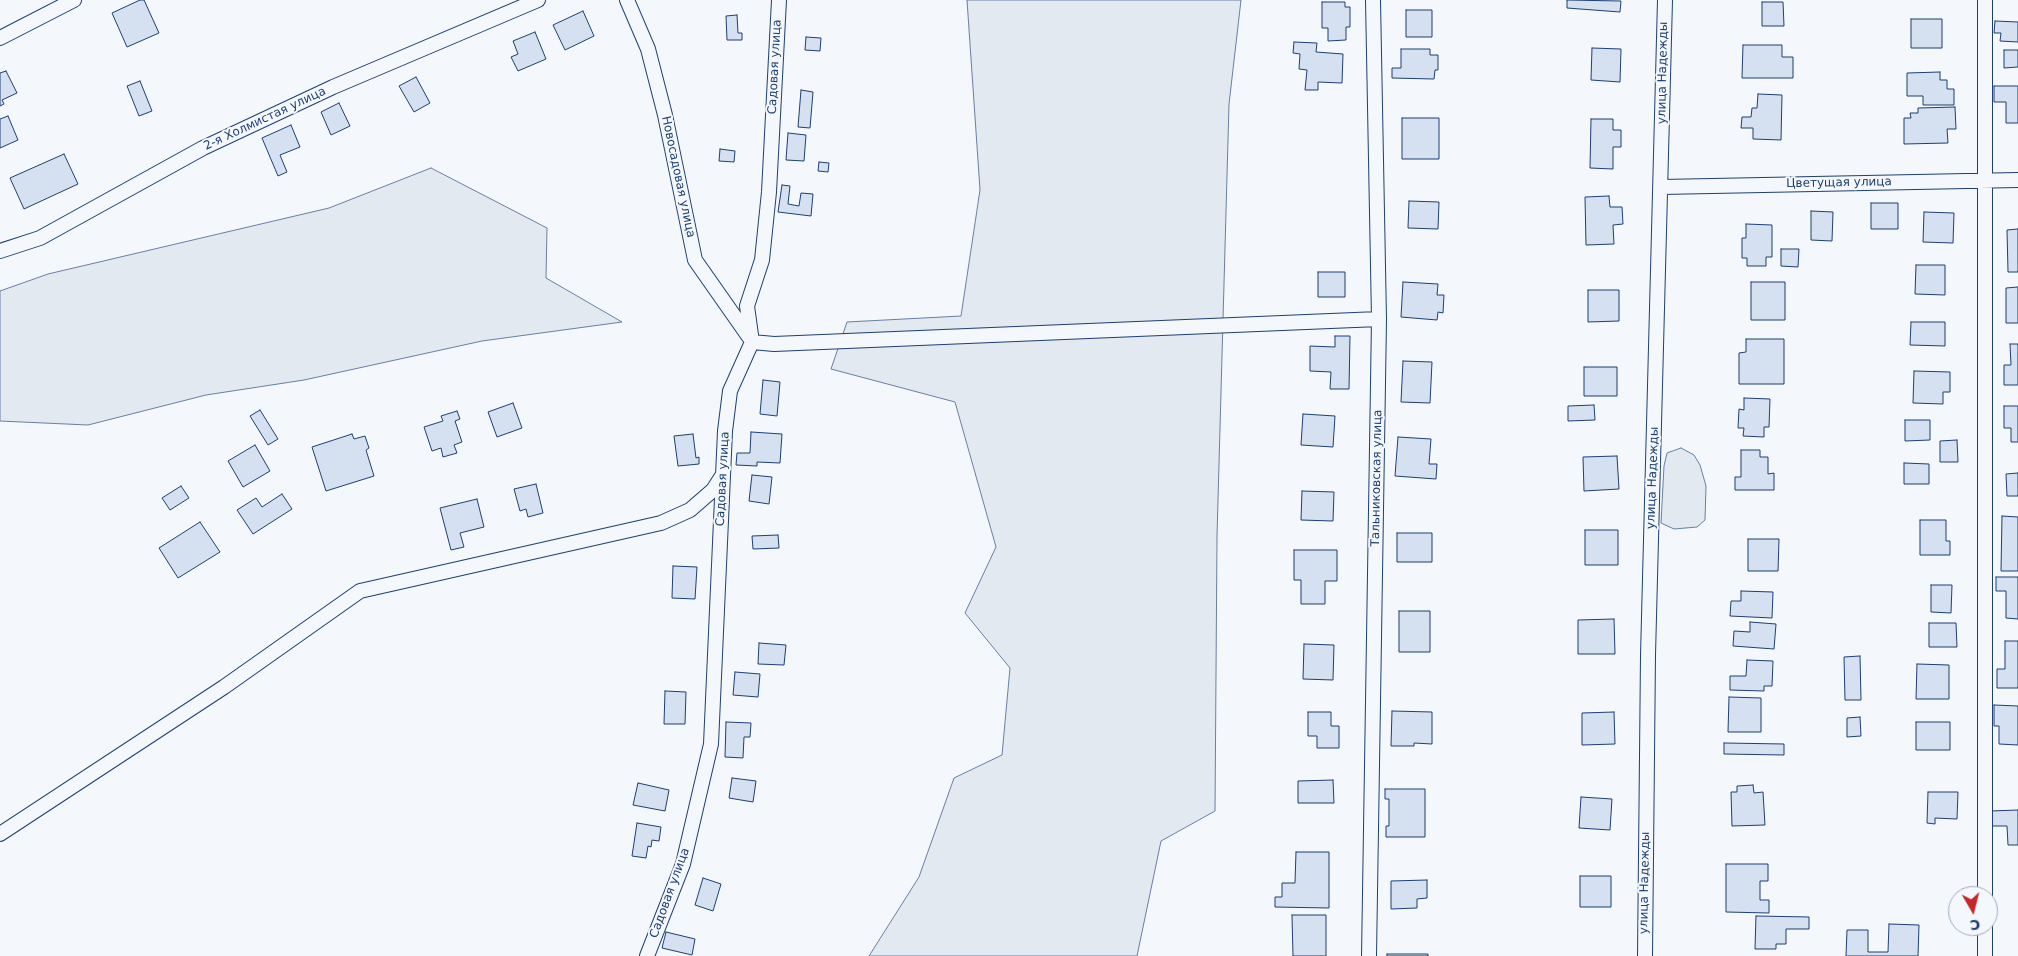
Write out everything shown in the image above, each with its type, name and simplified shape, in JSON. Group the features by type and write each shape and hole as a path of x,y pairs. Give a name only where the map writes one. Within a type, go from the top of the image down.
{"street":[{"path":"0,38 74,0"},
{"name":"2-я Холмистая улица","path":"0,251 40,238 220,140 333,87 538,0"},
{"name":"Новосадовая улица","path":"627,0 648,49 665,115 695,260 752,342"},
{"name":"Садовая улица","path":"647,956 683,864 711,744 725,431 730,391 752,342 747,306 762,260 769,192 779,0"},
{"name":"Тальниковская улица","path":"1369,956 1379,319 1374,0"},
{"name":"улица Надежды","path":"1645,956 1648,655 1665,0"},
{"path":"1985,0 1985,886"},
{"name":"Цветущая улица","path":"1661,186 1986,179 2018,180"},
{"path":"752,342 774,344 1379,319"},
{"path":"0,834 224,687 360,591 661,523 690,510 713,490 723,475"},
{"path":"1984,956 1985,936"}],"shaded area":[{"path":"967,0 1241,0 1229,104 1217,536 1215,811 1161,841 1137,956 869,956 919,877 954,778 1002,755 1010,668 965,613 996,547 955,402 831,369 847,322 961,316 980,190"},
{"path":"431,168 547,228 546,278 622,322 482,341 304,380 206,395 88,425 0,421 0,291 48,274 329,208"},
{"path":"1681,448 1694,455 1700,465 1706,486 1705,520 1697,527 1674,529 1661,523 1664,466 1667,453"}],"building":[{"path":"140,0 144,0 159,33 127,47 112,13"},
{"path":"1567,0 1621,1 1620,12 1567,8"},
{"path":"1322,2 1345,2 1345,7 1350,7 1350,27 1346,27 1346,40 1328,41 1328,28 1322,28"},
{"path":"1762,2 1783,2 1784,26 1762,26"},
{"path":"1406,10 1432,10 1432,37 1406,37"},
{"path":"583,11 594,36 565,50 553,25"},
{"path":"737,15 738,33 742,33 742,40 727,40 726,16"},
{"path":"1911,19 1942,19 1942,48 1911,48"},
{"path":"1995,21 2018,22 2018,42 2000,41 2001,33 1994,33"},
{"path":"535,32 546,59 518,71 511,57 518,54 513,41"},
{"path":"806,37 821,38 820,51 805,50"},
{"path":"1294,42 1317,43 1316,52 1343,54 1342,83 1318,82 1318,90 1305,90 1307,70 1299,69 1300,54 1293,53"},
{"path":"1743,45 1782,45 1782,57 1793,57 1793,78 1742,78"},
{"path":"1592,48 1621,49 1620,82 1591,80"},
{"path":"1401,49 1430,49 1430,55 1438,55 1438,70 1435,70 1434,79 1392,78 1392,68 1401,68"},
{"path":"2004,50 2018,50 2018,67 2004,68"},
{"path":"6,71 17,93 2,100 4,104 0,106 0,73"},
{"path":"1940,72 1940,80 1947,80 1947,89 1954,89 1954,105 1923,105 1923,96 1907,96 1907,73"},
{"path":"416,77 430,103 414,112 399,86"},
{"path":"140,81 152,111 139,116 127,86"},
{"path":"1994,86 2018,86 2018,123 2006,123 2006,102 1994,102"},
{"path":"801,90 813,92 810,128 798,127"},
{"path":"1758,94 1782,95 1781,140 1753,139 1753,128 1741,128 1742,117 1751,117 1752,108 1757,108"},
{"path":"339,103 350,126 331,135 321,112"},
{"path":"1955,107 1956,129 1947,129 1948,143 1904,144 1904,118 1911,118 1910,113 1918,113 1918,108"},
{"path":"8,116 18,140 0,148 0,119"},
{"path":"1402,118 1439,118 1439,159 1402,159"},
{"path":"1591,119 1613,119 1613,130 1621,130 1621,147 1613,147 1613,169 1590,168"},
{"path":"291,125 300,147 280,155 287,172 278,176 262,138"},
{"path":"788,133 806,135 804,161 786,160"},
{"path":"720,149 735,151 734,162 719,161"},
{"path":"64,154 78,184 24,209 10,178"},
{"path":"819,162 829,163 828,172 818,171"},
{"path":"782,185 790,186 788,204 799,206 801,193 813,194 811,216 778,212"},
{"path":"1609,196 1610,207 1622,207 1623,224 1613,225 1614,244 1586,245 1585,197"},
{"path":"1409,201 1439,202 1438,229 1408,228"},
{"path":"1871,203 1898,203 1898,229 1871,229"},
{"path":"1811,211 1833,212 1832,241 1811,240"},
{"path":"1924,212 1954,213 1953,243 1923,242"},
{"path":"1746,224 1772,225 1772,257 1766,257 1766,266 1747,266 1747,258 1742,258 1742,238 1746,238"},
{"path":"2018,229 2018,272 2008,272 2007,230"},
{"path":"1781,249 1799,249 1798,267 1781,266"},
{"path":"1916,265 1945,265 1945,295 1915,294"},
{"path":"1318,272 1345,272 1345,297 1318,297"},
{"path":"1403,282 1438,284 1437,295 1444,295 1443,313 1438,312 1437,320 1401,317"},
{"path":"1751,282 1785,282 1785,320 1751,320"},
{"path":"2018,287 2018,323 2006,323 2006,288"},
{"path":"1588,290 1619,290 1619,321 1588,322"},
{"path":"1911,322 1945,322 1945,346 1910,345"},
{"path":"1335,336 1350,336 1349,389 1330,389 1331,372 1310,371 1310,346 1335,347"},
{"path":"1746,339 1784,339 1784,384 1739,384 1739,353 1746,352"},
{"path":"2010,344 2018,344 2018,385 2004,385 2004,365 2011,365"},
{"path":"1403,361 1432,362 1430,403 1401,402"},
{"path":"1584,367 1617,367 1617,396 1584,396"},
{"path":"1914,371 1950,372 1950,392 1943,392 1943,404 1913,403"},
{"path":"763,380 780,382 777,416 760,414"},
{"path":"1744,398 1770,399 1769,427 1764,427 1764,437 1743,436 1744,428 1738,428 1739,409 1744,410"},
{"path":"513,403 522,428 497,437 488,412"},
{"path":"1594,405 1595,420 1568,421 1568,406"},
{"path":"2004,406 2018,406 2018,442 2011,442 2011,428 2004,428"},
{"path":"260,410 278,439 268,445 250,416"},
{"path":"457,411 460,419 455,421 462,442 454,445 457,453 443,457 441,448 432,451 424,427 443,421 441,416"},
{"path":"1303,414 1335,416 1333,447 1301,445"},
{"path":"1905,420 1930,420 1930,440 1905,441"},
{"path":"751,432 782,434 780,463 757,462 757,466 736,465 737,453 750,453"},
{"path":"352,434 354,439 365,436 369,448 366,450 374,476 326,491 312,447"},
{"path":"693,434 696,458 699,457 699,464 678,466 674,436"},
{"path":"1398,437 1431,439 1429,464 1437,464 1436,479 1395,476"},
{"path":"1957,440 1958,462 1940,462 1940,441"},
{"path":"255,445 270,471 243,487 228,461"},
{"path":"1741,450 1760,450 1760,457 1768,457 1768,474 1774,473 1774,490 1735,490 1735,477 1741,477"},
{"path":"1617,456 1619,489 1584,491 1583,457"},
{"path":"1904,463 1929,464 1929,484 1904,484"},
{"path":"2018,473 2018,496 2007,496 2006,474"},
{"path":"752,475 772,477 769,504 749,501"},
{"path":"536,484 543,513 528,517 526,509 520,511 514,489"},
{"path":"181,486 189,498 170,510 162,498"},
{"path":"1302,491 1334,492 1333,521 1301,520"},
{"path":"282,494 292,509 253,534 237,510 256,498 262,507"},
{"path":"477,499 484,527 460,533 464,547 451,550 440,508"},
{"path":"2002,516 2018,517 2018,571 2001,571"},
{"path":"1920,520 1946,520 1946,541 1950,541 1950,555 1920,555"},
{"path":"200,522 220,552 178,578 159,548"},
{"path":"1585,530 1618,530 1618,565 1585,565"},
{"path":"1397,533 1432,533 1432,562 1397,562"},
{"path":"778,535 779,548 753,549 752,536"},
{"path":"1748,539 1779,539 1778,571 1748,571"},
{"path":"1294,550 1337,550 1337,581 1325,581 1325,604 1301,604 1301,580 1294,580"},
{"path":"673,566 697,567 695,599 672,598"},
{"path":"1996,577 2018,577 2018,619 2006,618 2006,591 1996,591"},
{"path":"1931,585 1952,585 1951,613 1931,612"},
{"path":"1741,591 1773,592 1772,618 1730,616 1731,601 1741,601"},
{"path":"1399,611 1430,611 1430,652 1399,652"},
{"path":"1614,619 1615,654 1578,654 1578,620"},
{"path":"1750,622 1776,624 1774,649 1733,646 1734,631 1750,632"},
{"path":"1929,623 1956,623 1957,647 1929,647"},
{"path":"2005,641 2018,641 2018,688 1997,688 1997,669 2005,669"},
{"path":"759,643 786,645 784,665 758,664"},
{"path":"1304,644 1334,645 1333,680 1303,679"},
{"path":"1860,656 1861,700 1845,700 1844,657"},
{"path":"1747,660 1773,661 1772,686 1764,686 1764,691 1730,690 1730,676 1746,676"},
{"path":"1917,664 1949,665 1949,699 1916,699"},
{"path":"735,672 760,674 758,697 733,695"},
{"path":"665,691 686,692 685,724 664,724"},
{"path":"1729,697 1761,698 1761,732 1728,732"},
{"path":"1994,705 2018,706 2018,745 1999,744 1999,726 1994,726"},
{"path":"1392,711 1432,712 1432,744 1414,743 1414,746 1391,746"},
{"path":"1308,712 1331,712 1331,726 1339,726 1339,748 1317,748 1317,736 1308,736"},
{"path":"1614,712 1615,744 1582,745 1582,713"},
{"path":"1860,717 1861,736 1847,737 1847,718"},
{"path":"726,722 751,723 750,737 744,737 743,758 725,757"},
{"path":"1916,722 1950,722 1950,750 1916,750"},
{"path":"1724,743 1784,744 1784,755 1724,754"},
{"path":"732,778 756,781 753,802 729,798"},
{"path":"1333,780 1334,803 1298,803 1298,781"},
{"path":"638,783 669,790 665,811 633,805"},
{"path":"1753,785 1754,793 1763,792 1765,825 1732,826 1731,792 1737,792 1737,786"},
{"path":"1385,789 1425,789 1425,837 1386,837 1386,826 1389,826 1389,799 1385,799"},
{"path":"1928,792 1958,792 1957,819 1935,818 1935,824 1927,823"},
{"path":"1581,797 1612,799 1610,830 1579,828"},
{"path":"2018,810 2018,845 2008,845 2007,826 1990,826 1990,811"},
{"path":"637,823 661,827 659,841 652,840 651,847 648,846 646,858 632,856"},
{"path":"1296,852 1329,852 1329,908 1275,907 1275,897 1282,897 1282,883 1295,883"},
{"path":"1726,864 1768,864 1768,881 1760,881 1760,900 1769,900 1769,913 1726,912"},
{"path":"1580,876 1611,876 1611,907 1580,907"},
{"path":"703,878 721,884 713,911 695,905"},
{"path":"1427,880 1427,898 1417,899 1417,908 1391,909 1391,881"},
{"path":"1292,915 1326,915 1326,956 1293,956"},
{"path":"1756,916 1809,917 1809,929 1786,929 1786,944 1776,944 1776,949 1755,949"},
{"path":"1889,924 1919,925 1918,956 1846,956 1847,930 1868,930 1868,952 1888,952"},
{"path":"666,932 695,939 692,955 662,948"},
{"path":"1387,954 1428,954 1428,956 1387,956"}]}
